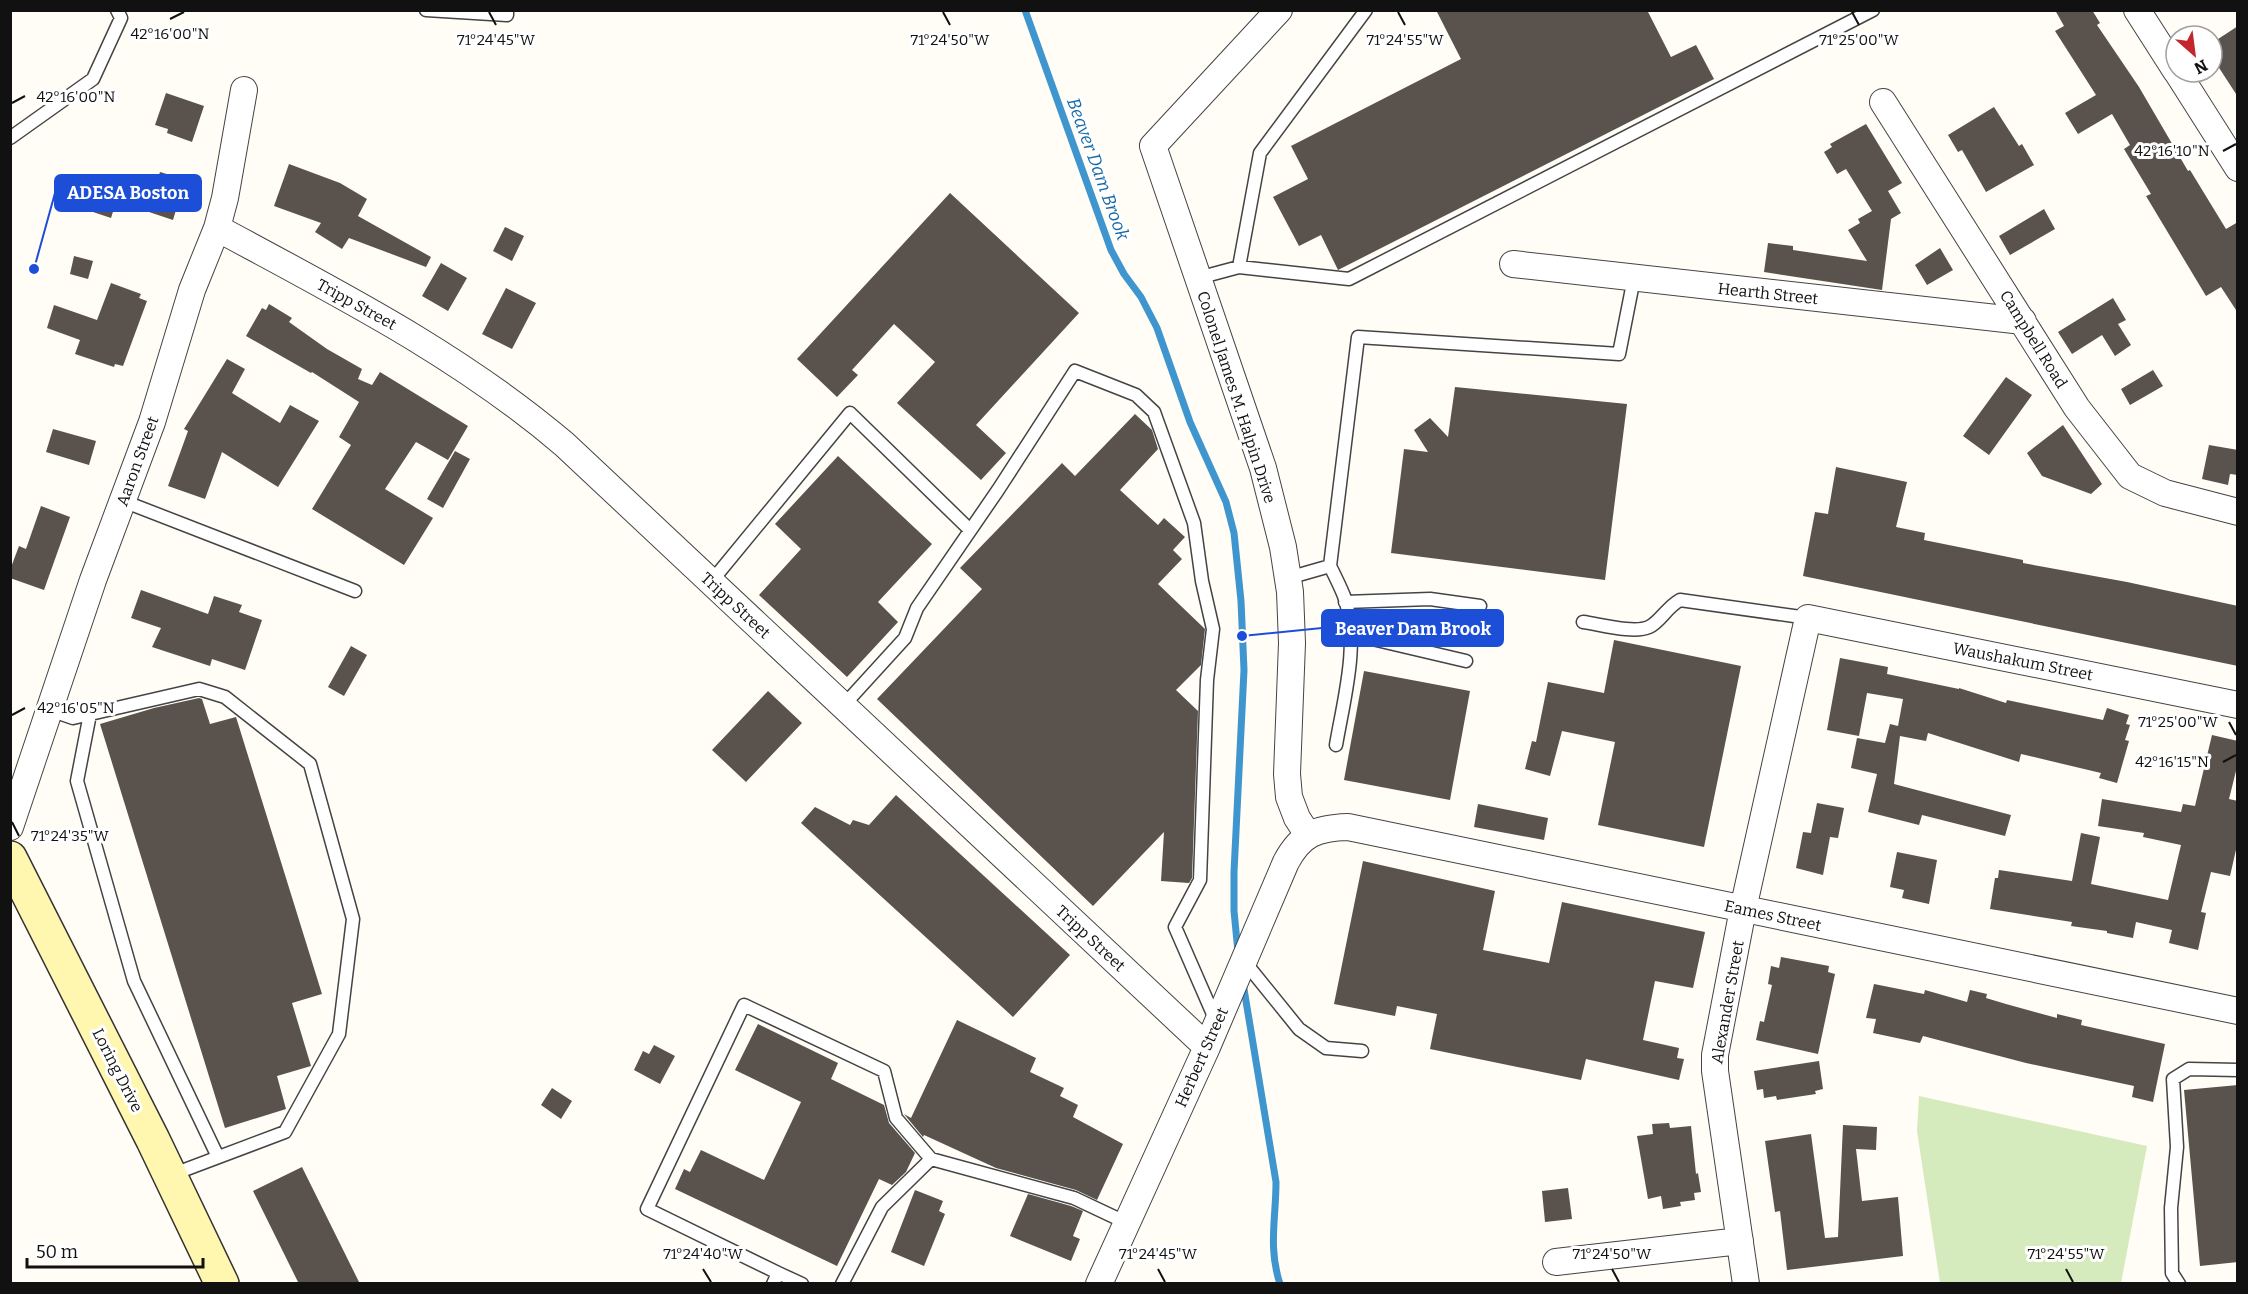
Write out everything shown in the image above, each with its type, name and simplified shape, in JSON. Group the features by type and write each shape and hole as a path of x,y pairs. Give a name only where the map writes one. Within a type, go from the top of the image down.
{"street":[{"name":"Colonel James M. Halpin Drive","path":"1280,10 1153,146 1263,468 1277,518 1288,578 1292,643 1287,774 1289,797 1297,818 1308,835"},
{"path":"2138,10 2164,52"},
{"path":"2184,84 2238,168"},
{"name":"Aaron Street","path":"10,827 93,579 152,422 192,290 217,228 225,198 244,90"},
{"name":"Campbell Road","path":"1883,102 2077,408 2130,476 2165,493 2238,512"},
{"name":"Tripp Street","path":"217,228 427,344 506,397 564,444 1207,1047"},
{"name":"Hearth Street","path":"1513,264 2023,321"},
{"name":"Waushakum Street","path":"1808,618 2238,705"},
{"name":"Alexander Street","path":"1746,1284 1714,1063 1743,909 1808,618"},
{"name":"Eames Street","path":"1308,835 1326,828 1348,827 2238,1011"},
{"name":"Herbert Street","path":"1099,1284 1295,846 1308,835"},
{"name":"Loring Drive","path":"10,858 170,1175 222,1284"},
{"path":"1556,1262 1740,1241"}],"lane":[{"path":"10,138 93,79 121,18 117,10"},
{"path":"426,10 507,15 507,10"},
{"path":"1239,267 1260,153 1366,10"},
{"path":"1198,278 1239,267 1348,279 1873,10"},
{"path":"1336,745 1349,665 1351,634 1345,602 1330,566 1358,337 1619,354 1634,278"},
{"path":"843,706 905,638 916,608 1075,370 1136,395 1154,412 1194,523 1202,581 1213,628 1208,680 1200,880 1175,927 1221,1013"},
{"path":"711,582 850,413 970,530"},
{"path":"123,501 355,591"},
{"path":"1288,578 1330,566"},
{"path":"1345,602 1430,599 1480,606"},
{"path":"1583,622 1633,629 1649,627 1670,605 1680,600 1808,618"},
{"path":"1351,634 1466,662"},
{"path":"50,710 73,717 199,689 225,697 310,764 353,919 339,1034 285,1132 170,1175"},
{"path":"90,714 76,781 134,981 218,1157"},
{"path":"1244,961 1299,1029 1326,1048 1362,1051"},
{"path":"802,1284 775,1278 647,1209 744,1005 884,1071 896,1118 931,1159 1074,1198 1127,1223"},
{"path":"2179,1284 2172,1273 2171,1208 2177,1147 2173,1079 2189,1069 2238,1070"},
{"path":"842,1284 882,1207 931,1159"}],"green space":[{"path":"1919,1096 2147,1146 2121,1283 1940,1283 1917,1131"}],"building":[{"path":"1436,10 1647,10 1671,57 1696,45 1714,79 1338,270 1321,235 1299,246 1273,197 1308,179 1291,146 1461,59"},
{"path":"2055,10 2092,10 2100,23 2097,25 2139,87 2188,171 2190,170 2226,229 2238,222 2238,313 2221,287 2206,296 2146,196 2151,194 2124,149 2130,145 2112,114 2078,134 2065,113 2096,95 2055,31 2064,26"},
{"path":"2238,26 2238,97 2224,75 2224,35"},
{"path":"166,93 204,106 192,142 167,133 168,129 155,125"},
{"path":"1994,107 2019,146 2022,144 2034,165 1986,192 1962,150 1958,152 1948,135"},
{"path":"1866,124 1902,183 1888,191 1901,213 1891,219 1882,290 1764,272 1768,243 1793,246 1793,250 1867,261 1848,230 1860,223 1858,219 1872,211 1846,169 1837,174 1824,152 1832,147 1830,144"},
{"path":"289,164 340,183 367,199 358,216 431,257 426,267 349,238 342,249 315,232 321,223 274,206"},
{"path":"160,172 180,178 176,188 182,190 173,220 143,210 153,180 157,181"},
{"path":"97,190 118,196 111,218 90,211"},
{"path":"950,193 1079,313 976,425 1006,453 981,480 897,403 935,362 894,324 852,370 858,375 837,397 797,359"},
{"path":"2044,209 2055,229 2010,255 1999,236"},
{"path":"505,227 524,236 512,261 493,251"},
{"path":"1940,248 1953,270 1927,285 1915,265"},
{"path":"74,256 93,261 88,279 70,274"},
{"path":"441,263 467,278 448,311 422,296"},
{"path":"111,283 141,294 139,298 147,301 123,366 115,364 114,367 75,354 80,340 47,328 54,305 97,320"},
{"path":"506,288 536,303 512,349 482,334"},
{"path":"2113,298 2126,320 2118,324 2131,345 2115,356 2102,335 2072,354 2058,332"},
{"path":"269,304 292,318 289,322 327,349 362,369 358,379 372,385 380,372 468,426 448,460 416,442 385,489 433,518 404,565 312,509 351,445 339,437 359,402 312,372 246,336 262,308 266,310"},
{"path":"227,359 245,369 232,393 280,423 290,405 319,421 278,487 222,452 205,499 168,486 188,431 184,429"},
{"path":"2153,370 2163,386 2130,405 2121,389"},
{"path":"2006,377 2032,395 1989,455 1963,436"},
{"path":"1455,387 1627,404 1605,580 1391,553 1404,449 1428,452 1414,430 1430,418 1448,437"},
{"path":"1135,414 1152,430 1158,449 1120,490 1158,525 1164,518 1185,537 1173,550 1182,559 1158,584 1205,629 1201,665 1176,690 1198,711 1192,878 1189,883 1161,881 1164,832 1093,906 877,699 982,589 960,568 1062,463 1075,476"},
{"path":"2063,425 2102,484 2091,494 2042,476 2027,453"},
{"path":"53,429 96,441 89,465 46,452"},
{"path":"2209,445 2238,450 2238,475 2230,474 2228,485 2202,479"},
{"path":"455,451 470,459 443,508 427,499"},
{"path":"838,456 932,544 878,602 898,622 847,677 759,595 801,549 775,524"},
{"path":"1836,467 1907,482 1896,527 1925,533 1924,540 2023,560 2023,563 2238,606 2238,666 1803,576 1815,512 1828,514"},
{"path":"41,506 70,517 44,590 10,578 10,570 19,546 26,549"},
{"path":"141,590 208,614 214,596 242,605 239,612 262,620 245,670 212,659 210,666 152,647 161,628 131,618"},
{"path":"1614,640 1741,666 1704,847 1598,825 1615,742 1562,731 1550,776 1525,769 1532,741 1536,742 1548,682 1604,693"},
{"path":"351,646 367,655 344,696 328,687"},
{"path":"1840,658 1888,667 1887,674 1959,688 2006,703 2007,700 2103,720 2107,708 2129,715 2126,724 2130,725 2125,740 2129,741 2117,783 2099,778 2101,773 2021,754 2019,762 1928,733 1926,741 1900,736 1894,784 2011,815 2005,836 1922,815 1919,825 1868,812 1877,774 1851,768 1857,738 1885,743 1890,724 1898,726 1903,699 1867,693 1859,736 1827,730"},
{"path":"1364,671 1470,691 1450,800 1344,780"},
{"path":"768,691 802,723 746,782 712,750"},
{"path":"202,699 210,724 236,717 322,994 292,1003 311,1066 277,1076 286,1109 225,1128 100,724"},
{"path":"2212,735 2238,741 2238,763 2229,799 2238,801 2238,841 2230,876 2211,872 2201,912 2206,913 2198,950 2169,943 2172,930 2136,922 2133,938 2107,933 2107,931 2071,926 2072,922 1990,909 1995,878 1998,878 1999,870 2072,881 2081,833 2100,837 2091,884 2168,900 2181,845 2143,837 2144,833 2098,826 2102,799 2181,812 2183,804 2195,806"},
{"path":"896,795 1070,955 1013,1017 801,823 815,807 850,825 853,820 869,825"},
{"path":"1817,803 1844,808 1838,838 1830,837 1823,875 1796,868 1803,832 1811,833"},
{"path":"1478,804 1548,818 1544,840 1474,827"},
{"path":"1897,852 1937,860 1929,904 1902,898 1904,890 1890,887"},
{"path":"1363,861 1495,891 1483,950 1549,963 1562,902 1705,932 1693,988 1655,981 1643,1040 1679,1048 1677,1058 1684,1059 1679,1080 1586,1059 1581,1080 1430,1049 1437,1014 1397,1006 1395,1016 1334,1004"},
{"path":"1781,957 1829,966 1828,972 1835,974 1818,1054 1756,1040 1760,1021 1764,1022 1772,985 1768,984 1771,966 1779,968"},
{"path":"1874,984 1924,994 1925,990 1967,1002 1970,990 1987,994 1986,998 2057,1018 2057,1014 2082,1020 2081,1025 2165,1044 2153,1102 2132,1097 2134,1086 2026,1063 1923,1036 1920,1043 1873,1033 1876,1019 1866,1018"},
{"path":"957,1020 1036,1058 1030,1072 1064,1088 1060,1096 1078,1105 1073,1117 1123,1144 1097,1200 1076,1190 996,1168 924,1135 923,1137 904,1114 911,1118"},
{"path":"758,1024 838,1063 831,1079 884,1105 889,1123 915,1153 906,1172 892,1185 879,1179 837,1266 675,1189 684,1169 690,1172 701,1150 764,1180 801,1102 735,1070"},
{"path":"654,1045 675,1056 660,1084 634,1070 643,1051 649,1054"},
{"path":"1819,1061 1823,1089 1815,1091 1816,1094 1777,1100 1776,1096 1764,1098 1763,1089 1757,1090 1754,1071"},
{"path":"2238,1085 2238,1262 2200,1266 2184,1090"},
{"path":"552,1088 572,1101 561,1119 541,1105"},
{"path":"1669,1123 1670,1128 1691,1126 1696,1174 1698,1173 1701,1192 1694,1193 1695,1200 1680,1202 1681,1206 1663,1209 1661,1196 1648,1199 1637,1136 1653,1134 1652,1124"},
{"path":"1843,1125 1877,1127 1876,1150 1856,1149 1862,1201 1898,1197 1903,1256 1787,1270 1780,1211 1775,1212 1765,1141 1811,1134 1825,1238 1838,1237"},
{"path":"302,1167 360,1284 299,1284 253,1191"},
{"path":"1568,1188 1572,1219 1545,1222 1542,1191"},
{"path":"915,1190 943,1201 939,1211 945,1214 924,1266 891,1252"},
{"path":"1028,1194 1083,1211 1073,1236 1080,1239 1071,1261 1010,1236"}],"waterway":[{"name":"Beaver Dam Brook","path":"1025,10 1111,250 1124,274 1141,297 1157,328 1190,422 1226,502 1234,533 1241,601 1244,670 1234,872 1234,911 1238,952"},
{"name":"Beaver Dam Brook","path":"1243,983 1276,1182 1273,1245 1280,1284"}],"place":[{"name":"ADESA Boston","path":"34,269"},
{"name":"Beaver Dam Brook","path":"1242,636"}]}
